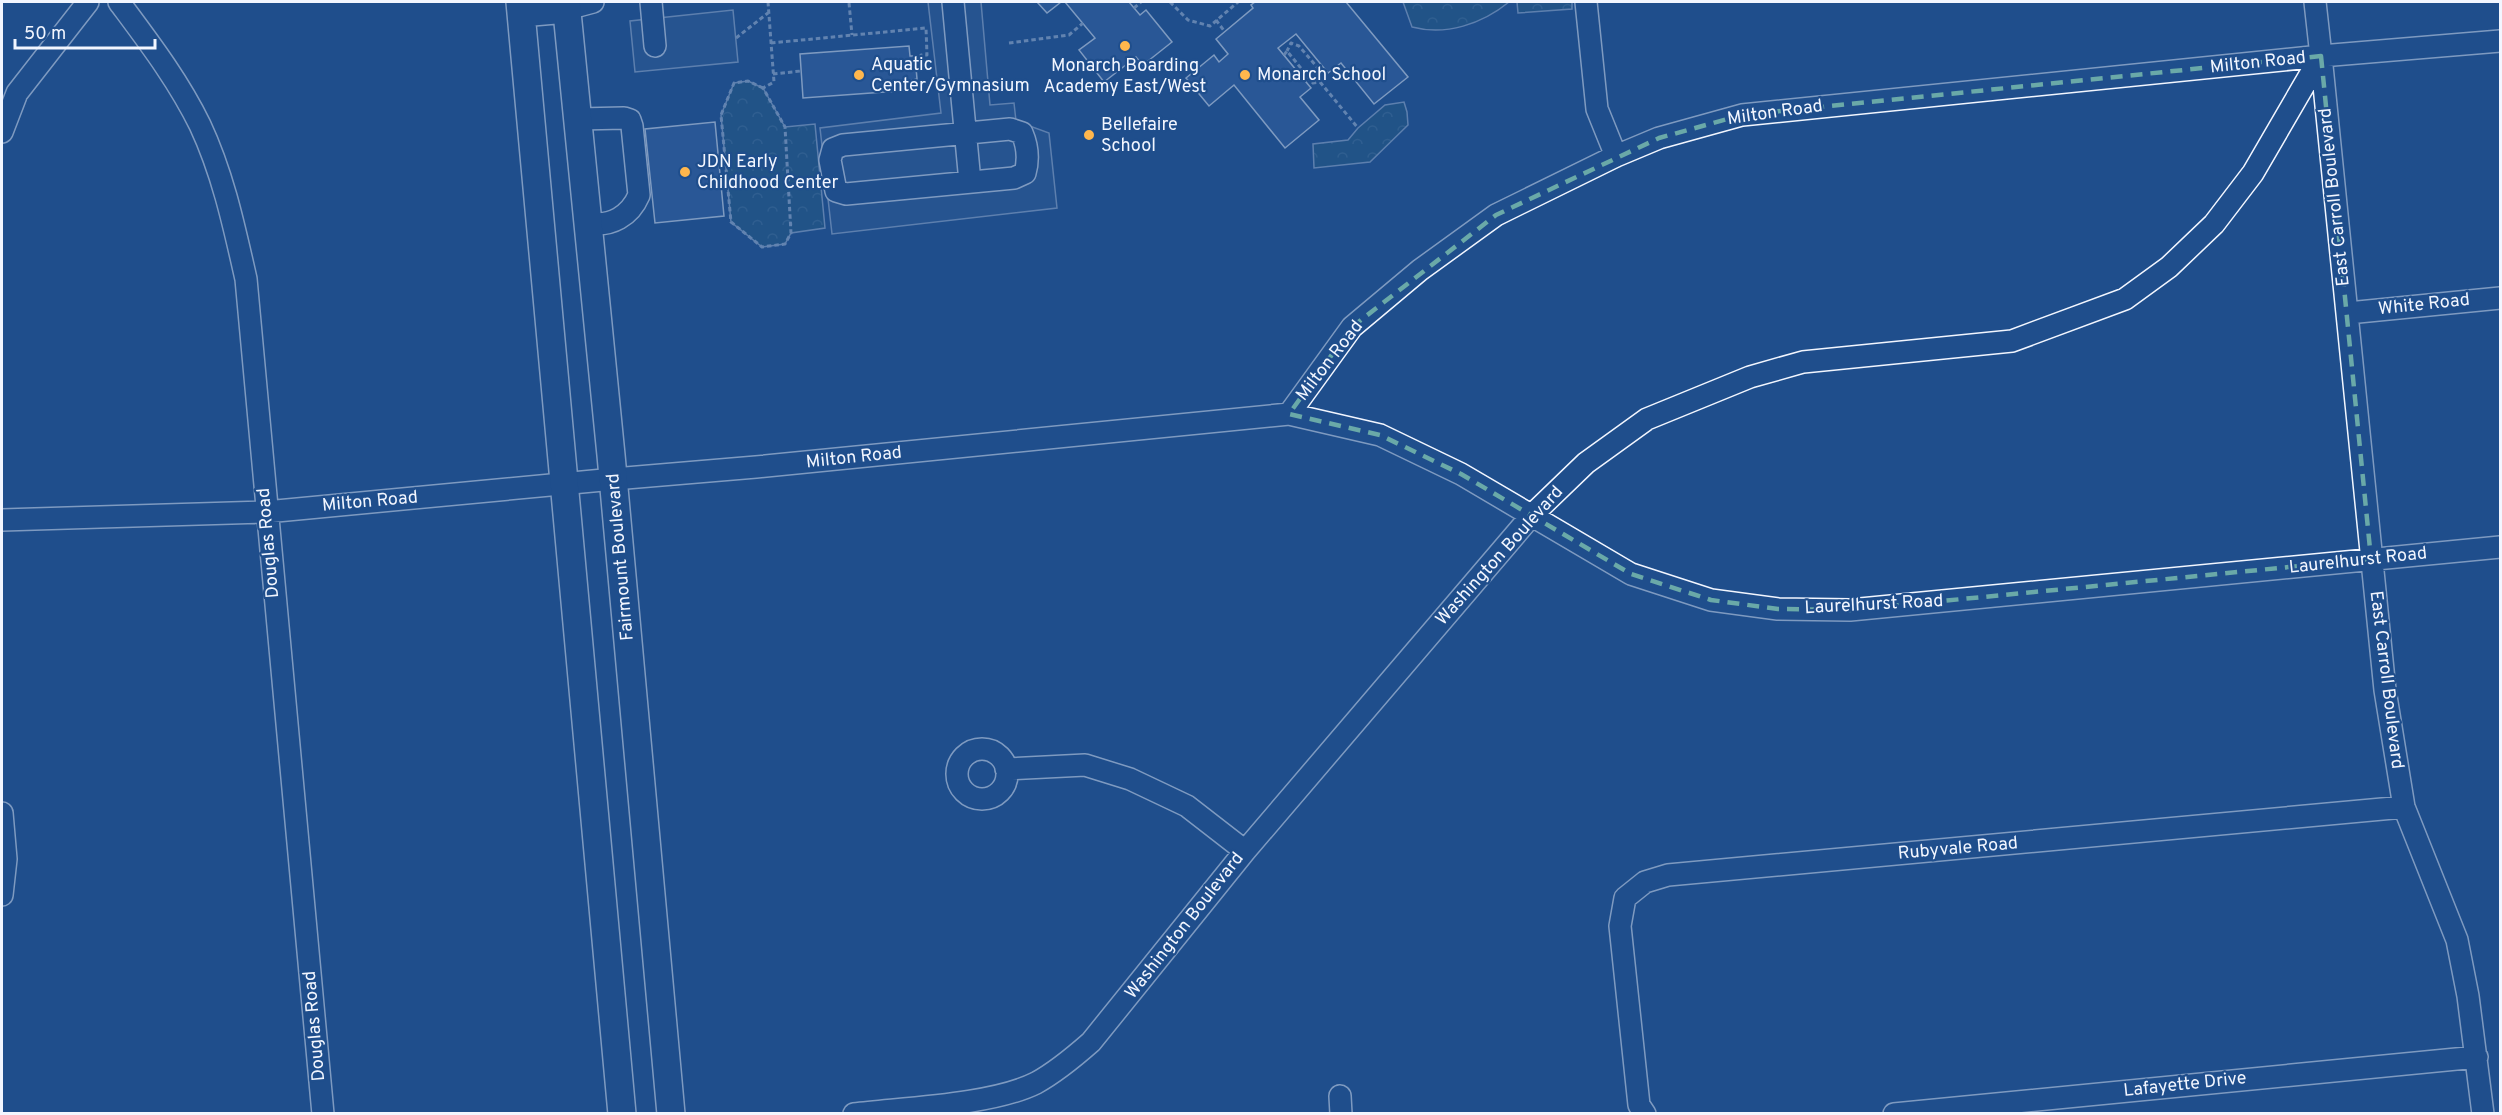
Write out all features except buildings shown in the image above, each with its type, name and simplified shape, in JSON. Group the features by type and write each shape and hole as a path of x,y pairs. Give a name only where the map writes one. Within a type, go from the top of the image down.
{"main road":[{"path":"567,5 520,7 622,1113"},
{"name":"Fairmount Boulevard","path":"567,5 614,479 671,1113"}],"street":[{"path":"2,132 17,93 88,2"},
{"name":"Douglas Road","path":"119,2 163,61 200,125 229,204 246,279 323,1113"},
{"path":"567,5 593,2"},
{"path":"651,2 656,46"},
{"path":"953,2 970,182"},
{"path":"1586,2 1597,109 1616,156"},
{"path":"2315,2 2321,56"},
{"name":"Milton Road","path":"2,520 266,512 756,467 1289,414 1352,327 1420,270 1496,215 1616,156 1659,138 1742,114 2321,56 2500,41"},
{"name":"East Carroll Boulevard","path":"2321,56 2385,690 2404,807 2457,940 2468,996 2483,1113"},
{"name":"Washington Boulevard","path":"854,1113 974,1100 1005,1094 1034,1084 1062,1067 1091,1042 1245,851 1532,515 1586,463 1647,419 1750,377 1803,362 2012,341 2125,299 2169,267 2214,224 2253,172 2321,56"},
{"path":"578,119 624,118 630,120 632,126 639,195 636,203 618,219 603,226 589,223"},
{"path":"1010,129 1022,133 1026,143 1028,162 1025,173 1014,178 970,182 846,194 836,191 830,160 833,149 843,145 1010,129"},
{"name":"White Road","path":"2348,313 2500,298"},
{"name":"Laurelhurst Road","path":"1289,414 1380,435 1461,474 1631,574 1711,600 1778,609 1850,610 2500,547"},
{"path":"1006,769 1085,765 1130,779 1187,806 1245,851"},
{"name":"Rubyvale Road","path":"1645,1113 1639,1106 1620,926 1625,898 1645,882 1668,875 2404,807"},
{"path":"2,813 6,859 2,895"},
{"name":"Lafayette Drive","path":"1894,1113 2477,1057"}],"path":[{"path":"763,88 774,82 768,2"},
{"path":"1134,8 1141,2"},
{"path":"1170,2 1188,20 1210,26 1238,2"},
{"path":"849,3 852,35"},
{"path":"736,38 768,13"},
{"path":"1216,20 1225,32"},
{"path":"1009,44 1069,35 1083,23"},
{"path":"771,43 926,28 927,55 921,56 922,64 916,65"},
{"path":"1284,55 1291,43 1299,46 1323,74 1320,82"},
{"path":"1287,51 1313,83 1320,82"},
{"path":"773,74 801,71"},
{"path":"748,81 763,88 785,127 791,233 785,244 762,247 731,222 720,115 734,82 748,81"},
{"path":"1320,82 1358,128"}],"highlighted area":[{"path":"2321,56 2371,559 1850,610 1778,609 1711,600 1631,574 1461,474 1380,435 1289,414 1352,327 1496,215 1659,138 1742,115"}],"green space":[{"path":"1403,2 1509,2 1475,22 1438,30 1412,27"},
{"path":"1517,2 1572,2 1572,9 1518,13"},
{"path":"748,81 763,88 785,127 815,124 825,228 791,233 785,244 762,247 731,222 721,115 734,83"},
{"path":"1404,102 1408,125 1370,162 1314,168 1313,144 1348,140 1358,128 1385,105"}],"shaded area":[{"path":"928,2 981,2 990,105 1014,103 1016,121 1049,133 1057,208 832,234 820,128 941,113"},
{"path":"733,10 738,62 635,72 630,21"}],"place":[{"name":"Monarch Boarding Academy East/West","path":"1125,46"},
{"name":"Aquatic Center/Gymnasium","path":"859,75"},
{"name":"Monarch School","path":"1245,75"},
{"name":"Bellefaire School","path":"1089,135"},
{"name":"JDN Early Childhood Center","path":"685,172"}]}
